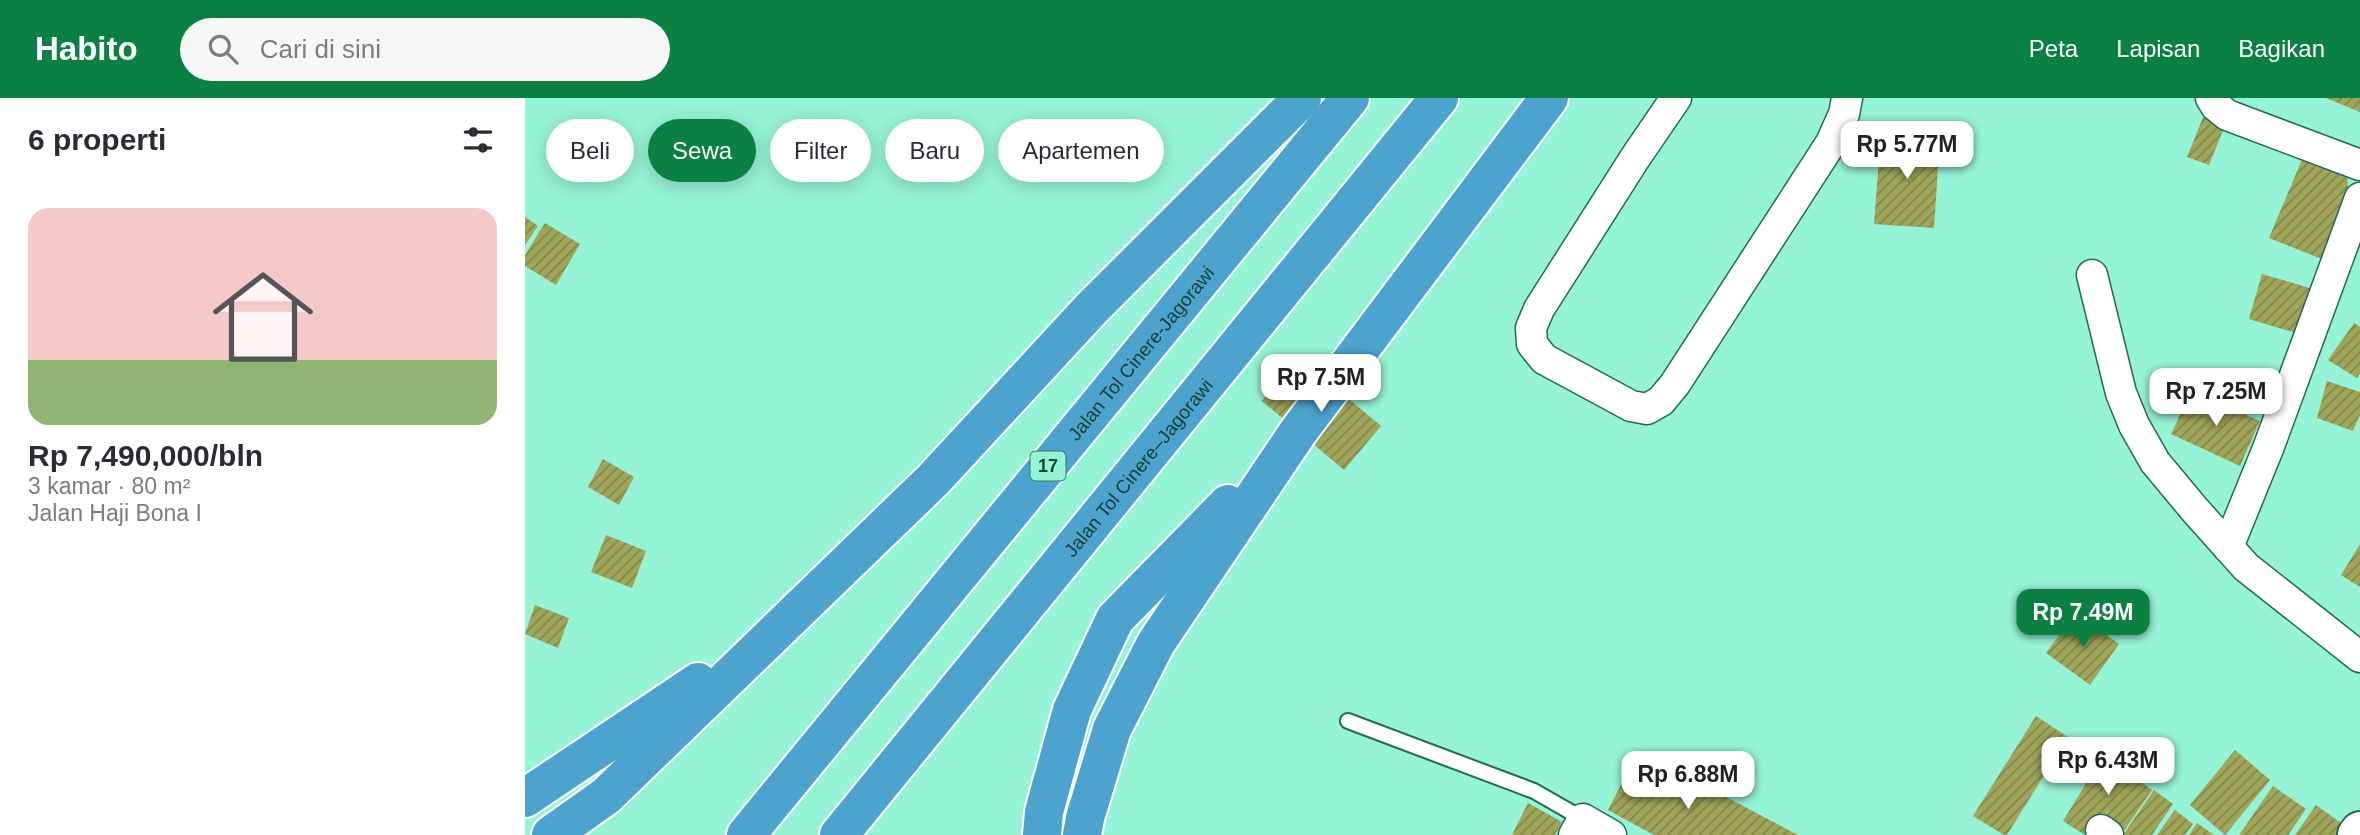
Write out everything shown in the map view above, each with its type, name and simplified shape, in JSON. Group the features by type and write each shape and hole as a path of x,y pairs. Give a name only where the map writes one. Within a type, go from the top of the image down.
{"highway":[{"path":"551,835 605,796 933,480 1091,309 1302,98"},
{"name":"Jalan Tol Cinere-Jagorawi","path":"746,835 1350,98"},
{"name":"Jalan Tol Cinere–Jagorawi","path":"839,835 1439,98"},
{"path":"1082,835 1112,729 1156,643 1298,432 1549,98"},
{"path":"1042,835 1044,812 1072,710 1115,619 1298,432"},
{"path":"525,798 781,626"}],"street":[{"path":"1676,98 1539,309 1531,328 1532,344 1544,359 1631,407 1647,409 1661,401 1675,384 1831,143 1844,114 1847,98"},
{"path":"2211,98 2227,115 2360,165"},
{"path":"2228,547 2269,446 2360,198"},
{"path":"2092,275 2121,393 2134,425 2155,462 2246,566 2360,657"},
{"path":"1579,827 1611,835"}],"lane":[{"path":"1348,721 1534,791 1579,827"}],"building":[{"path":"2326,98 2360,98 2360,112"},
{"path":"2204,115 2226,123 2209,165 2187,157"},
{"path":"1881,133 1940,137 1934,228 1874,224"},
{"path":"2303,157 2347,173 2349,204 2327,261 2269,238"},
{"path":"525,217 538,226 525,245"},
{"path":"545,223 580,244 556,285 525,266 525,255"},
{"path":"2262,274 2320,291 2306,336 2249,319"},
{"path":"2354,323 2360,327 2360,373 2357,378 2328,360"},
{"path":"1299,357 1381,426 1344,470 1262,401"},
{"path":"2327,381 2360,392 2360,415 2353,431 2317,418"},
{"path":"2192,390 2260,421 2240,466 2171,434"},
{"path":"603,459 634,477 619,505 588,487"},
{"path":"606,535 646,551 632,588 591,572"},
{"path":"2360,544 2360,587 2341,575"},
{"path":"535,605 569,618 558,648 525,634"},
{"path":"2076,613 2119,644 2090,685 2046,653"},
{"path":"2036,716 2068,737 2007,835 2004,835 1973,816"},
{"path":"2108,748 2124,758 2119,766 2152,790 2123,832 2105,819 2109,809 2093,835 2085,835 2063,821"},
{"path":"2235,750 2270,780 2225,835 2190,805"},
{"path":"1627,773 1670,795 1681,773 1798,835 1654,835 1608,810"},
{"path":"2273,786 2306,809 2288,835 2239,835"},
{"path":"2154,790 2173,804 2152,835 2123,835"},
{"path":"1528,803 1562,822 1555,835 1512,835"},
{"path":"2316,805 2352,831 2349,835 2295,835"},
{"path":"2175,810 2193,824 2185,835 2157,835"},
{"path":"2197,823 2214,835 2189,835"}]}
